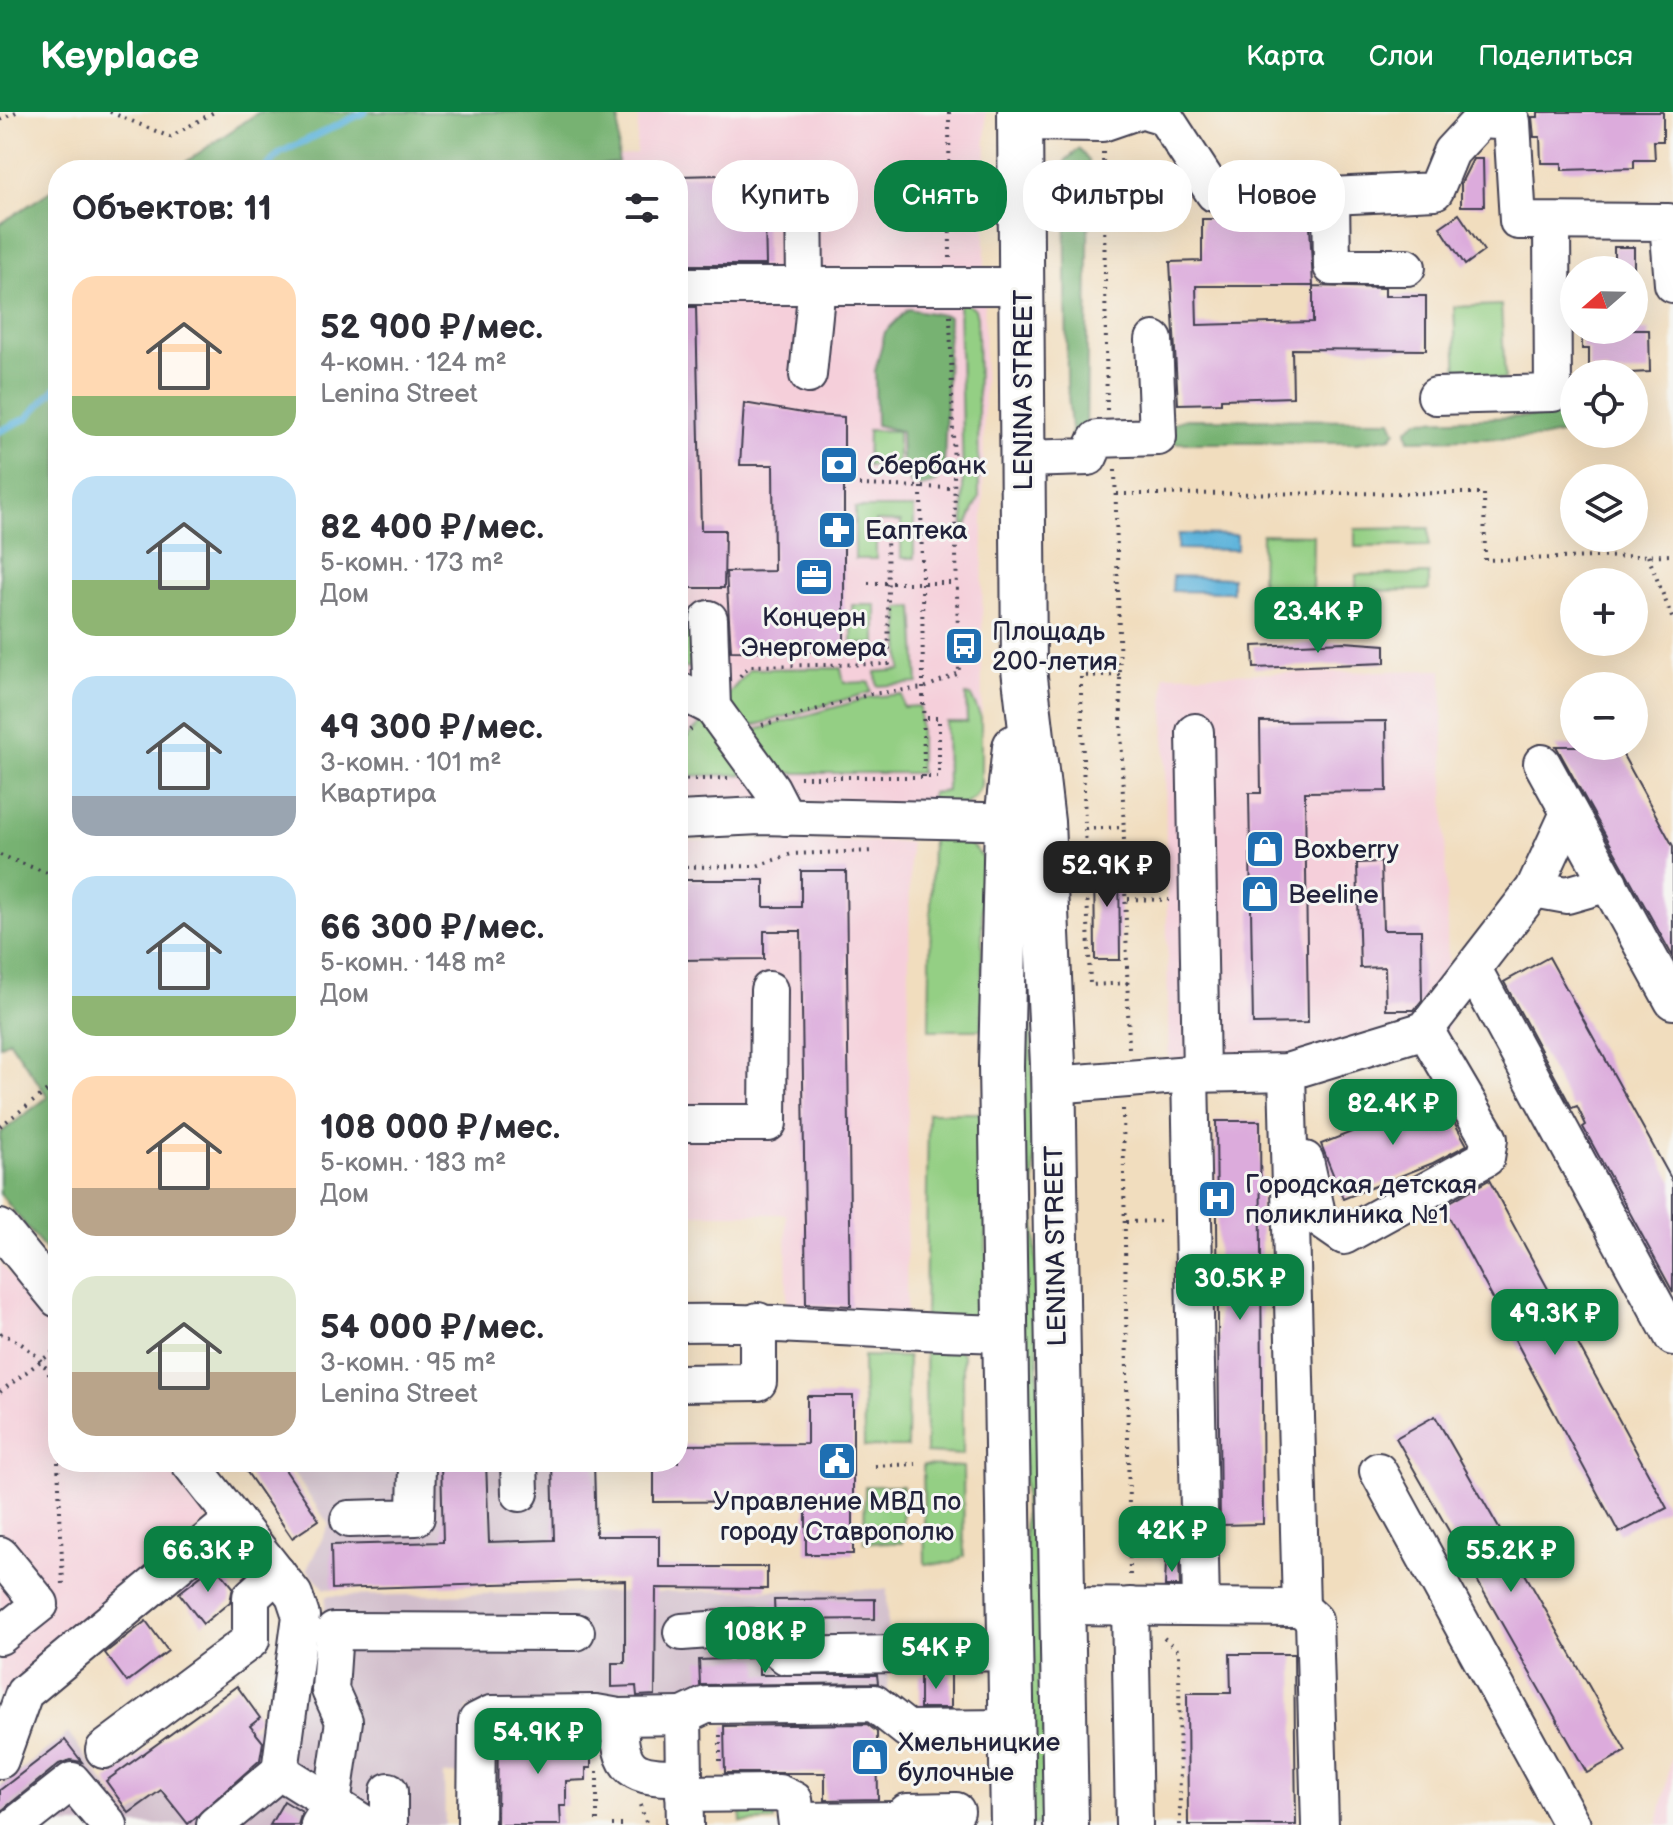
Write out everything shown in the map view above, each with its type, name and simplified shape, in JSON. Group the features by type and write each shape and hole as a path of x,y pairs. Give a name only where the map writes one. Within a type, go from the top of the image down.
{"main road":[{"name":"LENINA STREET","path":"1013,1825 1001,1066 1024,822 1020,117"},
{"name":"LENINA STREET","path":"1024,822 1053,1085 1066,1825"}],"street":[{"path":"1150,112 1164,116 1208,184"},
{"path":"1345,195 1435,191 1451,152 1485,116 1512,122 1518,221 1668,222 1673,284"},
{"path":"1020,117 1118,117"},
{"path":"1436,396 1553,393 1552,223"},
{"path":"807,232 811,285 808,375"},
{"path":"1332,232 1332,267 1407,267"},
{"path":"688,286 1022,286"},
{"path":"1023,459 1089,457 1097,439 1158,437 1154,340"},
{"path":"709,619 722,721"},
{"path":"688,697 722,721 771,788 786,817"},
{"path":"1195,732 1198,900 1193,1221 1201,1607"},
{"path":"1542,763 1673,1001"},
{"path":"1053,1085 1196,1074 1287,1072 1425,1030 1534,889 1569,813"},
{"path":"688,820 786,817 1024,822"},
{"path":"1534,889 1567,895 1609,883"},
{"path":"1473,969 1673,1337"},
{"path":"688,1123 768,1123 769,990"},
{"path":"1287,1072 1318,1218 1344,1236 1486,1158 1489,1139 1425,1030"},
{"path":"1287,1072 1301,1608"},
{"path":"0,1228 48,1287"},
{"path":"688,1323 758,1321 1006,1334"},
{"path":"688,1383 758,1382 758,1321"},
{"path":"1378,1471 1572,1825"},
{"path":"197,1472 294,1595 301,1616 280,1771 215,1825"},
{"path":"349,1519 416,1517 417,1472"},
{"path":"0,1760 24,1693 234,1519"},
{"path":"0,1555 77,1649"},
{"path":"104,1750 251,1640 251,1597 277,1573"},
{"path":"0,1636 40,1604"},
{"path":"1061,1606 1301,1608 1314,1620 1320,1825"},
{"path":"1130,1606 1134,1825"},
{"path":"682,1632 750,1627 786,1656 1010,1652"},
{"path":"326,1814 344,1721 330,1690 334,1631 576,1632"},
{"path":"476,1825 475,1729 482,1716 596,1713 619,1717 683,1716 698,1706 719,1704 874,1703 907,1729 1011,1728"},
{"path":"683,1716 684,1799"},
{"path":"619,1717 621,1754 633,1770 653,1777 684,1799 729,1788 788,1795 797,1809 797,1823 899,1822 907,1812 956,1811"},
{"path":"280,1771 326,1814 366,1825"},
{"path":"16,1825 72,1781 109,1825"}],"path":[{"path":"0,120 16,112"},
{"path":"110,112 170,137 214,112"},
{"path":"688,736 722,721 871,694 924,688 959,673 952,488 949,112"},
{"path":"1118,117 1107,437 1115,449 1130,983 1130,1043 1122,1082 1130,1606 1179,1651 1180,1825"},
{"path":"859,485 952,488"},
{"path":"921,487 924,777 939,777 939,718 924,718"},
{"path":"1116,494 1484,493 1485,560 1673,555"},
{"path":"722,721 749,666 889,664 887,532"},
{"path":"1648,556 1673,620"},
{"path":"868,583 956,583"},
{"path":"1120,675 1081,676 1090,985 1130,983"},
{"path":"1085,829 1125,827"},
{"path":"688,867 757,866 791,854 880,851"},
{"path":"0,855 48,873"},
{"path":"1128,899 1198,900"},
{"path":"0,1126 48,1090"},
{"path":"1126,1222 1193,1221"},
{"path":"0,1333 25,1344 48,1371"},
{"path":"0,1392 48,1355"},
{"path":"875,1466 916,1464"},
{"path":"40,1604 63,1584 58,1472"},
{"path":"719,1704 729,1788"},
{"path":"612,1825 626,1825"}],"shaded area":[{"path":"639,112 986,112 986,160 874,160 874,232 985,232 981,786 974,799 963,806 932,808 688,796 688,160 597,160 636,153"},
{"path":"1442,670 1449,1038 1169,1089 1164,675"},
{"path":"688,841 910,842 906,1319 787,1315 786,1214 688,1214"},
{"path":"0,1262 48,1320 48,1472 170,1472 208,1520 0,1716"},
{"path":"293,1472 600,1472 597,1581 325,1589 307,1569 329,1525"},
{"path":"887,1589 888,1697 467,1708 467,1774 444,1774 445,1825 0,1825 0,1786 68,1733 129,1816 319,1681 326,1596"},
{"path":"1673,1750 1673,1825 1658,1825"}],"green space":[{"path":"259,112 619,112 618,160 189,160"},
{"path":"1079,149 1088,160 1066,160"},
{"path":"48,193 48,1097 9,1040 0,1046 0,224"},
{"path":"1066,232 1088,232 1086,438 1072,440 1067,383"},
{"path":"959,300 975,309 977,317 979,498 964,532"},
{"path":"1501,305 1505,379 1457,381 1454,307"},
{"path":"908,309 949,316 944,468 936,483 921,487 910,483 902,464 901,431 876,425 875,371 885,332"},
{"path":"1558,416 1560,434 1541,438 1409,440 1407,430 1418,420"},
{"path":"1186,419 1391,420 1396,431 1391,437 1356,443 1175,443 1171,431 1173,423"},
{"path":"868,430 898,431 898,467 867,466"},
{"path":"855,508 914,508 914,558 901,558 901,522 876,521 876,559 855,559"},
{"path":"1429,528 1429,546 1355,547 1355,529"},
{"path":"1262,534 1313,535 1312,591 1261,591"},
{"path":"1429,574 1429,590 1356,591 1356,575"},
{"path":"852,605 876,605 876,644 852,644"},
{"path":"914,607 918,683 877,686 876,672 901,670 899,608"},
{"path":"708,619 709,666 688,667 688,620"},
{"path":"841,668 844,683 869,682 871,692 735,731 717,707 750,669"},
{"path":"901,694 903,707 920,706 920,773 766,773 738,735 871,697"},
{"path":"966,695 971,696 981,717 981,786 974,798 963,806 931,808 931,793 947,791 946,722 967,722"},
{"path":"711,714 756,774 688,776 688,736"},
{"path":"932,835 962,837 982,856 982,1030 929,1030"},
{"path":"1025,956 1030,956 1047,1825 1029,1825 1018,1064"},
{"path":"48,1097 48,1254 0,1194 0,1133"},
{"path":"928,1113 987,1113 986,1318 925,1321"},
{"path":"925,1340 947,1341 963,1354 963,1455 926,1453"},
{"path":"863,1356 908,1357 907,1447 864,1447"},
{"path":"923,1465 963,1467 964,1556 952,1563 925,1564"},
{"path":"865,1486 903,1486 902,1543 864,1542"},
{"path":"740,1803 774,1803 774,1821 741,1822"}],"water":[{"path":"1178,534 1237,535 1237,550 1177,549"},
{"path":"1173,576 1232,578 1232,592 1172,591"}],"building":[{"path":"1538,112 1663,112 1663,141 1654,141 1655,160 1634,160 1634,168 1562,170 1562,163 1541,163 1540,137 1534,137 1532,117 1538,117"},
{"path":"1473,159 1483,159 1484,206 1461,206 1461,183"},
{"path":"712,175 712,232 765,232 766,265 688,265 688,176"},
{"path":"1459,214 1484,251 1465,265 1440,227"},
{"path":"1202,219 1208,219 1208,232 1310,232 1313,286 1385,288 1385,296 1426,296 1426,350 1292,349 1293,397 1178,404 1170,262 1202,261","holes":["1196,286 1313,286 1313,322 1197,325"]},
{"path":"1614,247 1634,247 1634,256 1614,256"},
{"path":"688,307 696,307 701,530 725,530 724,588 688,588"},
{"path":"1649,330 1650,372 1648,360 1589,360 1589,349 1582,349 1582,344 1648,344"},
{"path":"744,403 844,417 844,652 731,651 726,572 774,571 773,465 740,465"},
{"path":"1344,642 1385,645 1385,663 1254,668 1253,646"},
{"path":"1386,721 1387,791 1305,792 1308,1023 1253,1024 1249,793 1261,793 1260,722"},
{"path":"1564,760 1626,760 1673,846 1673,957"},
{"path":"1119,857 1120,960 1095,960 1094,858"},
{"path":"1381,862 1383,930 1421,930 1422,1000 1414,1010 1386,1010 1385,967 1360,968 1357,863"},
{"path":"801,871 846,871 851,1306 806,1304 801,931 764,931 764,959 688,960 688,880 764,880 764,907 801,907"},
{"path":"1549,957 1673,1182 1673,1292 1583,1127 1586,1125 1577,1106 1572,1108 1504,982"},
{"path":"1440,1097 1467,1145 1433,1163 1343,1199 1321,1144"},
{"path":"1216,1121 1260,1121 1263,1524 1220,1525"},
{"path":"1489,1180 1667,1508 1619,1533 1443,1206"},
{"path":"807,1396 853,1396 853,1554 806,1554 806,1501 654,1502 654,1472 688,1472 688,1445 807,1444"},
{"path":"1435,1416 1626,1751 1587,1773 1396,1438"},
{"path":"247,1472 287,1472 319,1520 292,1538"},
{"path":"441,1472 486,1472 489,1542 554,1540 552,1472 594,1472 596,1536 659,1536 659,1567 767,1567 767,1589 656,1588 655,1695 637,1696 636,1686 612,1687 612,1663 625,1663 625,1580 332,1589 331,1545 443,1542"},
{"path":"1166,1561 1179,1562 1180,1586 1165,1586"},
{"path":"215,1565 233,1587 230,1602 203,1624 179,1593"},
{"path":"875,1599 875,1619 775,1620 774,1600"},
{"path":"146,1621 168,1651 127,1682 105,1653"},
{"path":"1230,1654 1294,1654 1296,1825 1188,1825 1187,1693 1231,1693"},
{"path":"755,1658 759,1661 759,1675 877,1675 878,1683 700,1685 699,1660"},
{"path":"951,1674 951,1708 920,1708 920,1675"},
{"path":"237,1686 260,1718 250,1726 263,1742 260,1760 188,1824 161,1790 129,1813 106,1781"},
{"path":"867,1724 877,1732 878,1799 825,1800 825,1773 725,1773 724,1726"},
{"path":"585,1734 585,1739 591,1739 591,1768 586,1768 586,1780 566,1781 566,1806 560,1806 561,1825 497,1825 498,1735"},
{"path":"65,1740 82,1762 70,1760 59,1764 0,1812 0,1790"},
{"path":"284,1801 302,1812 298,1825 270,1825"}],"waterway":[{"path":"273,160 280,153 365,112"},
{"path":"0,431 27,418 48,396"}],"place":[{"name":"Сбербанк","path":"839,465"},
{"name":"Еаптека","path":"837,530"},
{"name":"Концерн Энергомера","path":"814,577"},
{"name":"Площадь 200-летия","path":"964,646"},
{"name":"Boxberry","path":"1265,849"},
{"name":"Beeline","path":"1260,894"},
{"name":"Городская детская поликлиника №1","path":"1217,1199"},
{"name":"Управление МВД по городу Ставрополю","path":"837,1461"},
{"name":"Хмельницкие булочные","path":"870,1757"}]}
